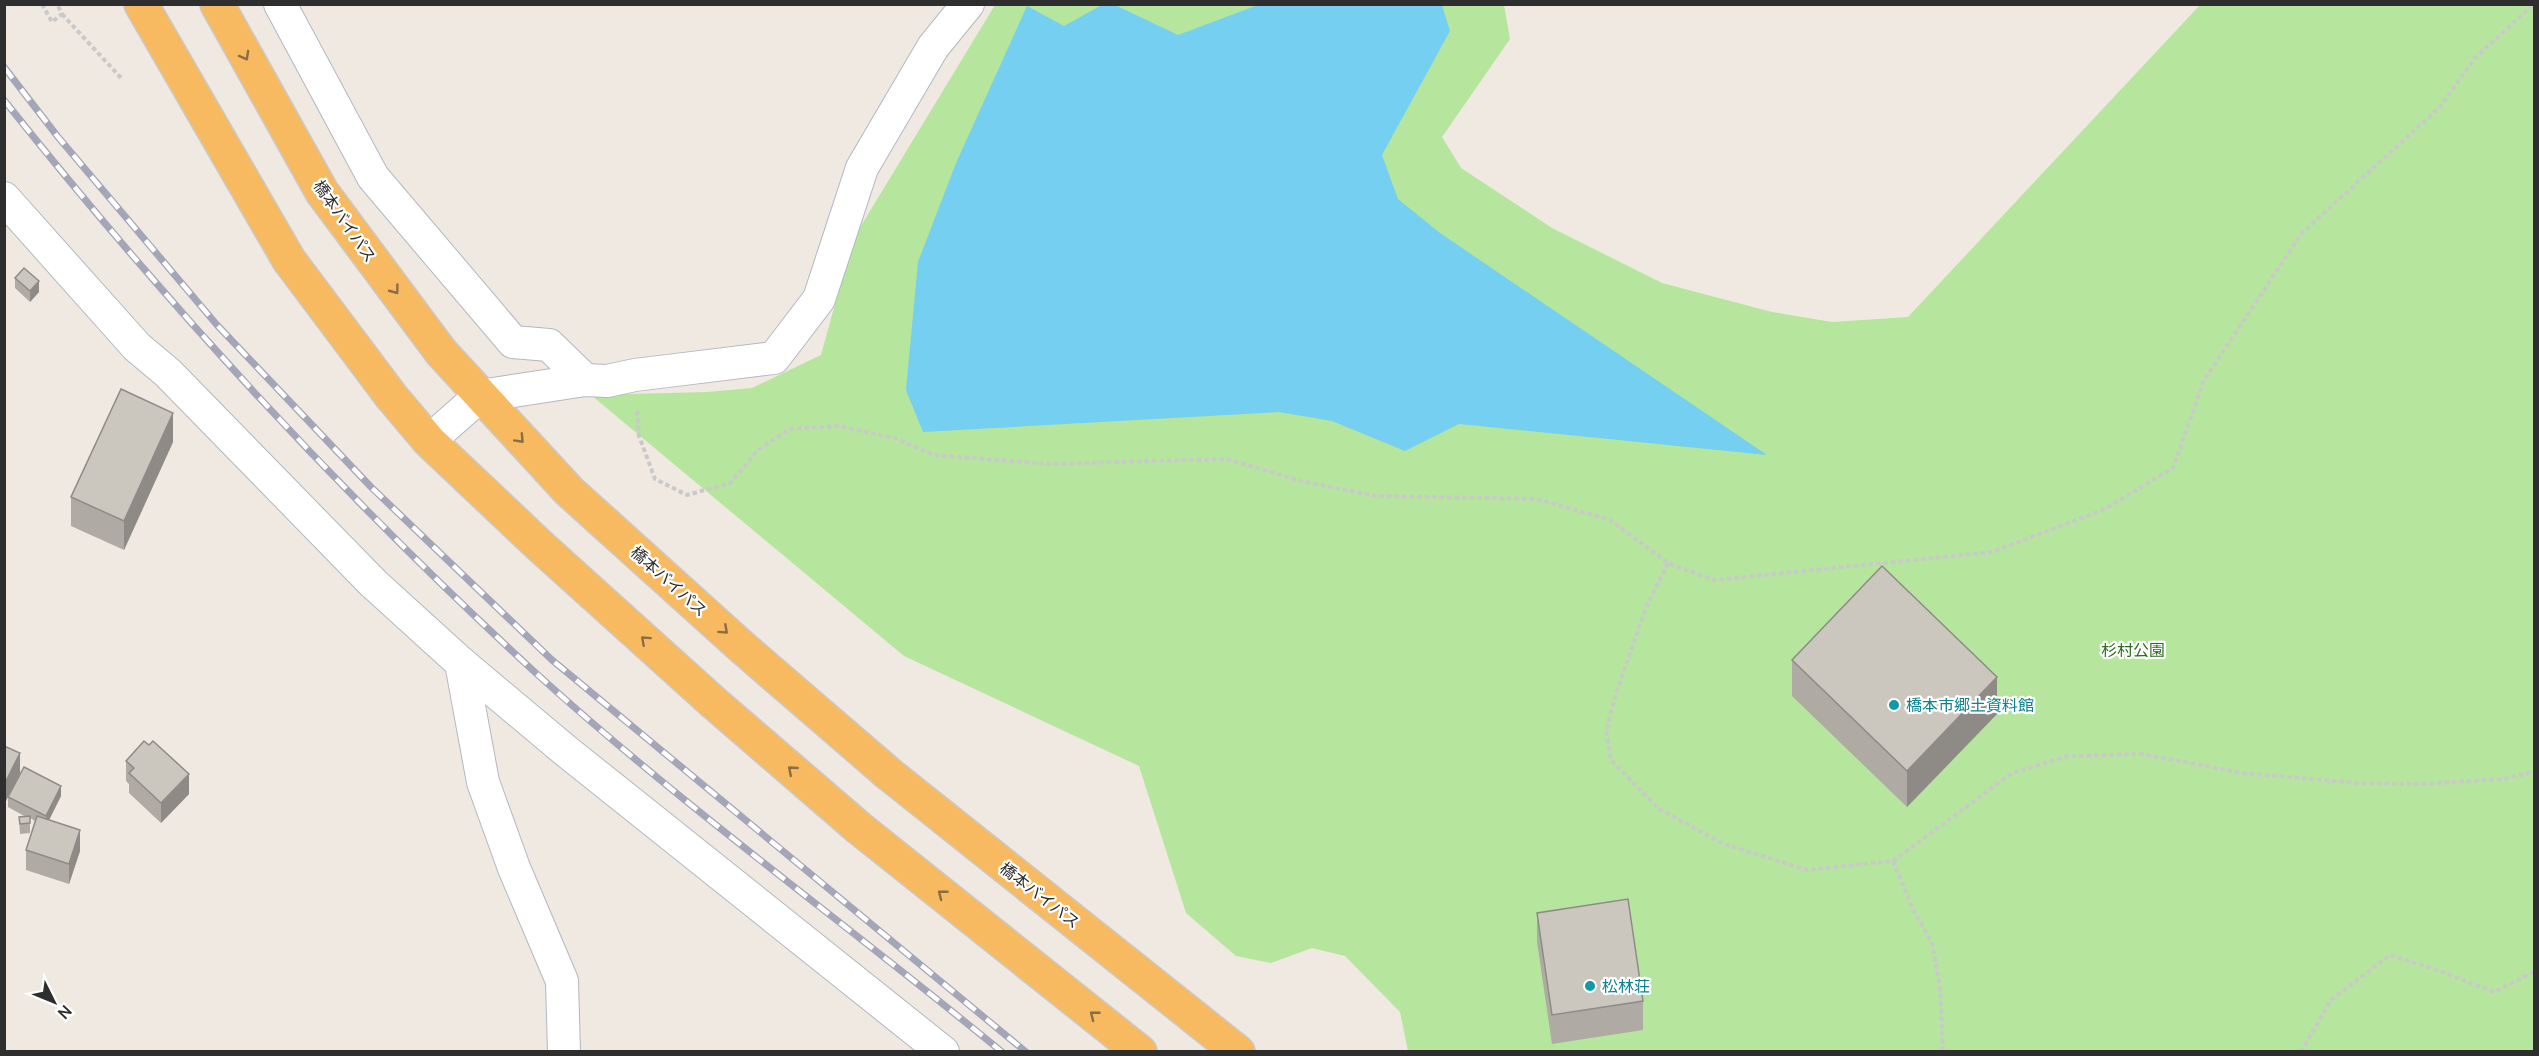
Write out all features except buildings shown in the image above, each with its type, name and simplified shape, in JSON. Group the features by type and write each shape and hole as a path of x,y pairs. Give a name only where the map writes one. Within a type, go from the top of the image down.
{"highway":[{"path":"141,4 289,260 391,396 429,441 539,545 713,702 859,828 1140,1052"},
{"name":"橋本バイパス","path":"217,4 322,192 441,352 569,491 872,759 1238,1052"}],"street":[{"path":"280,4 373,177 513,342 549,345 585,380"},
{"path":"429,441 480,396 585,380 607,381 635,375 774,358 819,299 862,168 933,47 968,4"},
{"path":"4,198 138,347 168,373 373,583 461,663 566,752 943,1052"},
{"path":"461,663 483,783 514,867 562,981 564,1052"}],"path":[{"path":"42,4 52,22 62,14"},
{"path":"57,4 62,14 123,80"},
{"path":"635,375 639,436 655,479 687,495 730,483 758,450 790,429 838,426 894,438 934,455 1048,464 1227,459 1301,481 1376,496 1537,499 1610,519 1668,563 1714,580 1992,552 2103,510 2174,468 2204,380 2302,233 2440,107 2475,58 2534,4"},
{"path":"1668,563 1646,608 1617,690 1606,732 1611,760 1659,809 1725,844 1807,870 1893,861 2012,773 2068,756 2142,754 2242,773 2356,783 2419,784 2503,779 2535,772"},
{"path":"1893,861 1913,909 1932,943 1940,987 1942,1052"},
{"path":"2301,1052 2331,1000 2390,955 2494,992 2535,972"}],"green space":[{"name":"杉村公園","path":"995,5 1504,5 1510,39 1442,137 1461,168 1552,228 1662,283 1772,312 1832,322 1908,317 2200,5 2534,5 2534,1051 1408,1051 1400,1012 1345,956 1312,948 1271,963 1236,956 1186,913 1139,766 904,656 591,395 708,392 752,388 821,355 853,239"}],"water":[{"path":"1102,5 1115,5 1178,35 1258,5 1442,5 1450,31 1382,155 1398,199 1440,233 1767,455 1459,424 1405,451 1332,421 1279,412 923,432 906,390 918,262 956,163 1027,6 1064,26"}],"railway":[{"path":"4,67 58,137 217,325 371,487 552,660 1026,1052"},
{"path":"4,100 65,176 193,325 328,470 467,608 538,675 651,773 1002,1052"}],"place":[{"name":"橋本市郷土資料館","path":"1894,705"},
{"name":"松林荘","path":"1590,986"}]}
